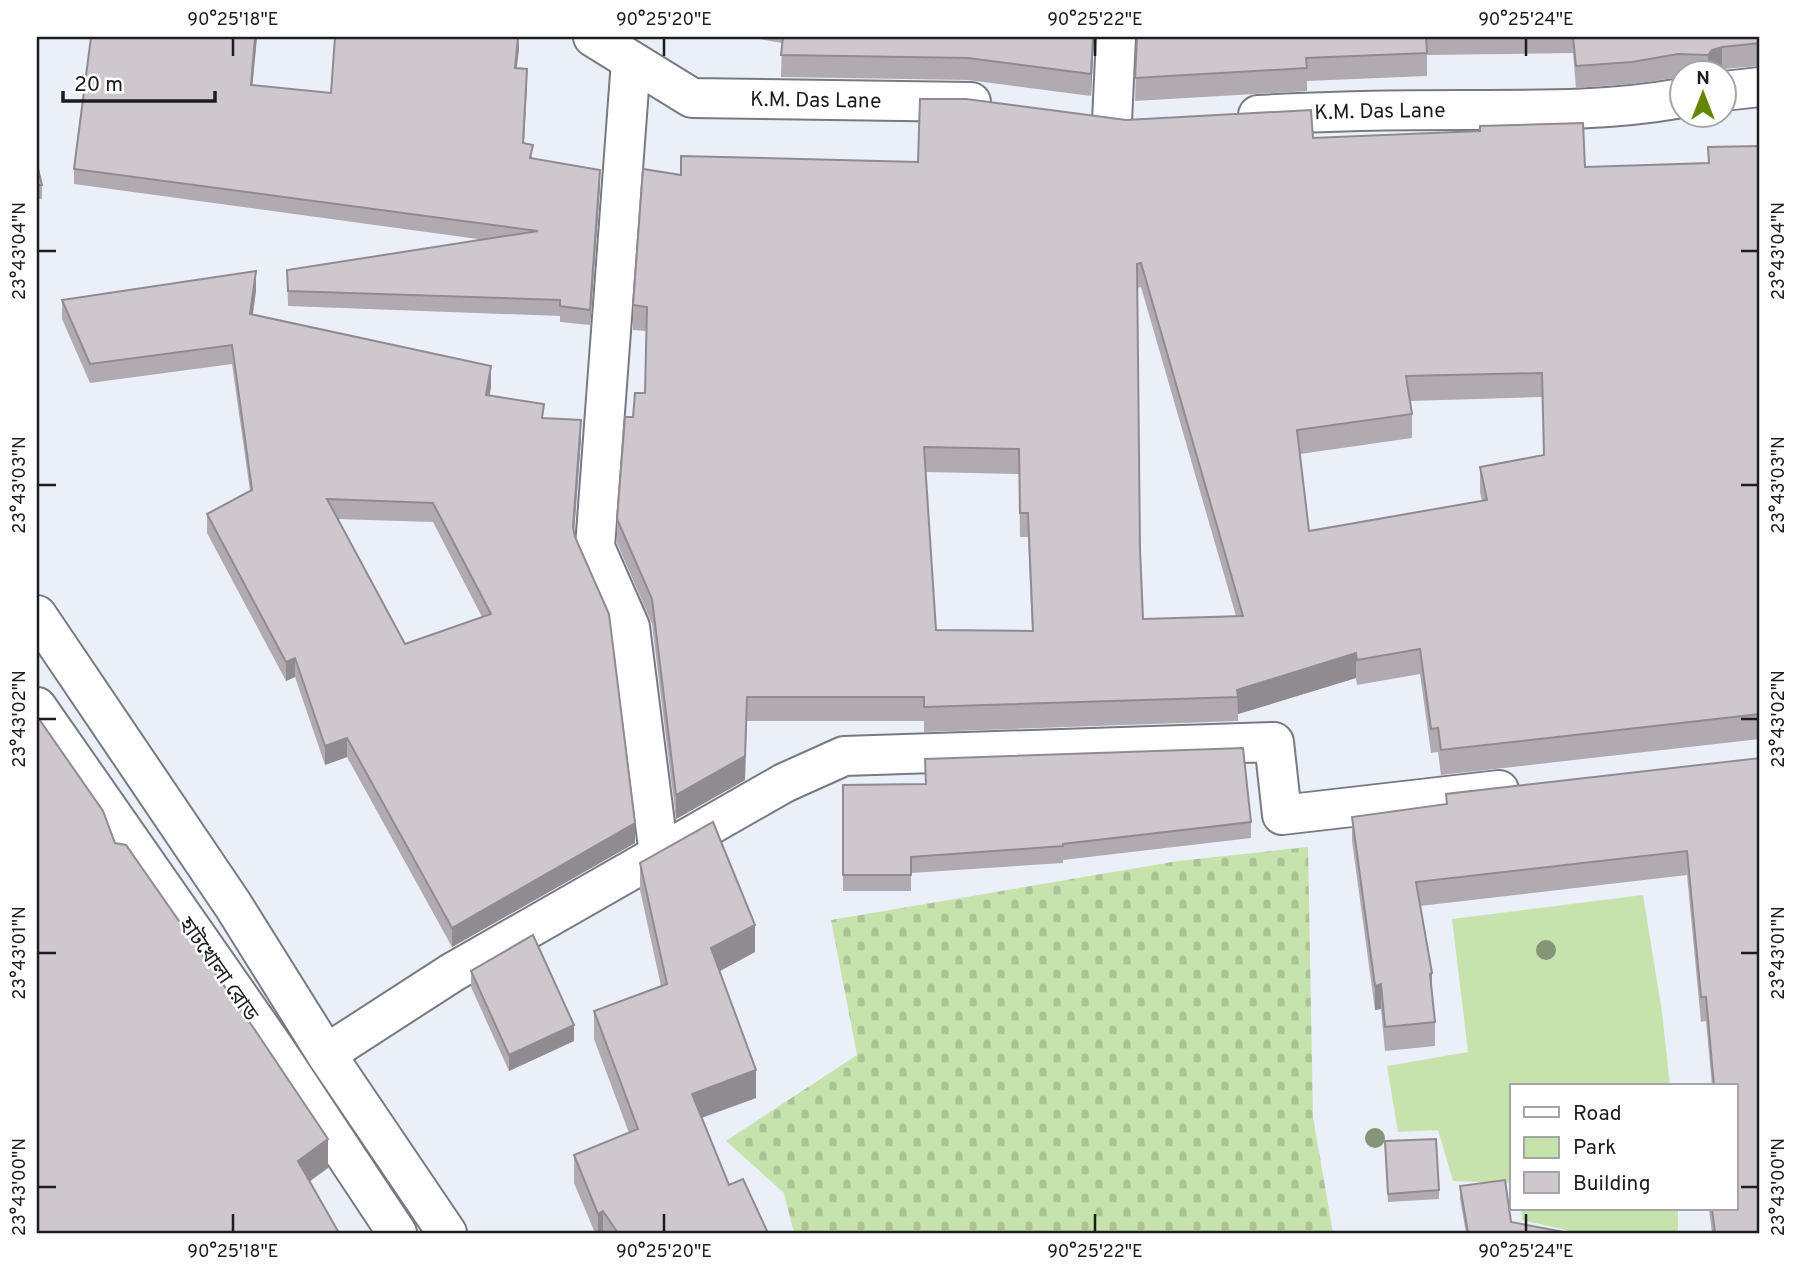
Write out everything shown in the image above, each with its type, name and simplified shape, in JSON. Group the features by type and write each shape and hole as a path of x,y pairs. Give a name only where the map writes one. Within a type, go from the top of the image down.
{"main road":[{"name":"K.M. Das Lane","path":"593,37 692,98 968,102 1007,107"},
{"path":"1112,121 1116,37"},
{"path":"631,61 595,547 630,627 659,855"},
{"path":"1738,89 1760,88"},
{"name":"K.M. Das Lane","path":"1230,117 1295,113 1563,111 1635,106 1668,100"},
{"path":"1073,116 1112,121 1151,121"},
{"path":"37,615 233,905 326,1054 447,1233"},
{"name":"হাটখোলা রোড","path":"37,707 273,1046 397,1233"},
{"path":"326,1054 453,972 784,783 844,755 1274,742 1282,815 1528,787"}],"green space":[{"path":"1308,847 1313,1117 1333,1233 794,1233 784,1193 726,1141 857,1055 831,920 1178,861"},
{"path":"1643,895 1662,1012 1670,1084 1510,1084 1510,1183 1453,1181 1438,1130 1398,1132 1387,1066 1468,1052 1452,919"},
{"path":"1521,1210 1678,1210 1678,1233 1579,1233 1522,1220"}],"building":[{"path":"91,37 255,37 251,85 331,93 335,37 518,37 515,68 527,69 523,143 533,145 530,158 600,170 590,310 560,306 560,300 288,291 287,270 538,231 74,169"},
{"path":"783,37 1093,37 1091,74 968,58 781,55"},
{"path":"1137,37 1426,37 1427,53 1306,58 1307,68 1135,78"},
{"path":"1573,37 1760,37 1760,43 1722,47 1712,50 1708,55 1678,54 1632,62 1576,66"},
{"path":"920,99 966,99 1126,120 1311,110 1313,138 1480,131 1480,126 1583,123 1585,167 1709,163 1708,147 1760,146 1760,714 1441,750 1438,728 1431,729 1420,649 1357,660 1356,653 1237,690 1238,697 924,707 924,697 747,697 745,756 676,795 652,599 617,519 625,417 633,417 635,393 645,393 647,307 633,305 643,169 681,175 681,156 918,162","holes":["1141,263 1243,616 1143,619 1137,264","1542,373 1544,455 1480,467 1487,500 1309,531 1297,430 1412,414 1406,376","924,447 1019,449 1020,513 1028,513 1033,631 936,630"]},
{"path":"37,165 42,185 37,185"},
{"path":"256,271 250,314 491,366 486,395 544,404 542,418 581,420 573,527 609,614 635,823 452,928 347,738 325,746 295,658 286,662 207,514 252,490 232,345 90,364 62,300","holes":["327,499 433,503 491,614 405,644"]},
{"path":"37,716 103,811 115,843 126,845 328,1139 298,1161 339,1233 37,1233"},
{"path":"1243,748 1251,822 1063,846 911,857 911,875 843,875 843,785 926,784 925,759"},
{"path":"1760,758 1760,1233 1715,1233 1712,1210 1738,1210 1738,1084 1714,1084 1706,997 1701,997 1687,851 1416,882 1432,973 1435,1022 1385,1027 1381,984 1375,986 1352,817 1447,804 1446,794"},
{"path":"713,822 755,925 711,948 756,1070 692,1094 729,1185 743,1179 768,1233 618,1233 603,1211 598,1214 574,1155 638,1129 594,1011 667,984 640,863"},
{"path":"533,935 574,1025 509,1055 471,971"},
{"path":"1436,1139 1439,1190 1388,1194 1385,1141"},
{"path":"1505,1180 1511,1222 1569,1233 1468,1233 1460,1186"}]}
